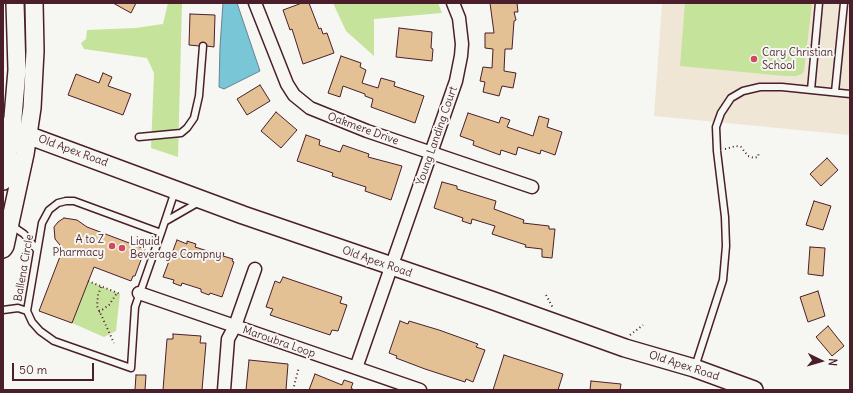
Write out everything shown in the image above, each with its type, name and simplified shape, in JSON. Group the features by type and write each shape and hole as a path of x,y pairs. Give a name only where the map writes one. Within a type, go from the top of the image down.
{"main road":[{"path":"3,181 7,127 17,70 15,3"},
{"path":"3,249 5,246 29,135 34,79 34,3"},
{"name":"Old Apex Road","path":"7,127 202,200 391,267 491,300 625,348 694,368 754,390"}],"street":[{"name":"Oakmere Drive","path":"255,3 287,84 302,103 318,113 532,187"},
{"name":"Young Landing Court","path":"356,368 456,82 461,56 461,30 453,3"},
{"path":"224,390 228,339 235,326 255,269"},
{"name":"Maroubra Loop","path":"139,293 420,390"}],"lane":[{"path":"811,90 819,3"},
{"path":"835,92 844,3"},
{"path":"139,137 181,133 187,128 194,118 200,96 203,46"},
{"path":"694,368 723,280 726,246 725,217 717,151 716,127 721,113 731,98 743,91 760,87 850,94"},
{"name":"Ballena Circle","path":"161,233 74,201 58,203 49,210 42,223 27,311 32,322 40,331 54,341 131,368 135,307 166,221 176,189"},
{"path":"166,221 202,200"},
{"path":"10,224 24,234 37,250"},
{"path":"3,310 18,308 27,311"}],"path":[{"path":"725,149 736,146 741,147 748,156 754,158 758,157 759,152"},
{"path":"88,281 118,294 110,305 99,312"},
{"path":"101,287 98,295 99,312 114,343"},
{"path":"293,390 298,367"}],"shaded area":[{"name":"Cary Christian School","path":"662,3 850,3 850,135 654,116"}],"green space":[{"path":"168,3 182,3 178,157 151,148 154,73 147,58 84,49 81,43 86,39 87,30 136,28 163,24"},
{"path":"333,3 438,3 442,13 374,19 374,56 346,31"},
{"path":"685,3 812,3 804,71 802,74 796,76 785,76 680,66"},
{"path":"88,281 120,294 116,331 104,337 72,323"}],"water":[{"path":"223,3 237,3 260,71 224,89 219,87"}],"building":[{"path":"113,3 136,3 131,13"},
{"path":"302,3 309,3 319,29 321,28 323,34 327,33 334,53 303,64 292,29 290,30 283,10"},
{"path":"490,3 517,3 518,12 514,12 516,20 514,21 512,49 505,49 504,71 516,73 513,88 502,86 499,96 483,92 485,82 480,81 483,67 492,68 493,49 485,48 485,33 494,33"},
{"path":"190,14 215,15 214,47 207,46 203,42 199,46 189,45"},
{"path":"399,28 432,32 432,61 396,57"},
{"path":"341,56 361,63 360,67 366,70 362,83 378,88 381,78 395,82 394,86 424,96 415,123 371,107 373,99 365,96 365,94 343,86 340,97 328,93"},
{"path":"103,73 112,77 108,86 131,94 123,115 68,95 76,74 99,83"},
{"path":"260,85 270,101 247,115 237,99"},
{"path":"276,112 297,130 281,148 261,131"},
{"path":"468,113 499,123 501,117 510,120 507,127 533,136 539,116 549,119 547,127 562,132 555,155 541,150 540,154 518,147 516,155 501,150 500,155 473,145 474,141 460,136"},
{"path":"306,135 320,140 319,145 340,152 343,145 369,154 368,157 402,166 391,200 365,191 366,187 332,176 333,173 297,161"},
{"path":"827,158 838,170 821,186 810,174"},
{"path":"442,182 457,186 457,189 496,201 494,209 524,220 523,223 549,226 549,229 555,229 552,258 542,257 542,249 525,247 526,245 492,234 495,226 472,219 471,224 462,221 463,218 434,208"},
{"path":"814,201 831,206 823,230 806,225"},
{"path":"64,218 77,220 87,227 145,249 135,276 133,276 131,281 94,267 72,323 39,311 61,254 57,252 60,245 55,239 54,227"},
{"path":"177,240 187,244 187,241 196,244 195,247 214,253 216,251 224,253 223,256 233,259 232,261 234,262 222,297 210,293 209,295 201,292 201,289 182,283 181,286 173,283 174,280 163,277"},
{"path":"810,247 825,248 823,276 808,274"},
{"path":"283,277 342,297 340,303 347,305 338,331 332,330 330,335 270,315 273,309 266,307 275,281 280,283"},
{"path":"818,291 825,316 808,322 800,297"},
{"path":"400,321 408,324 409,321 478,344 476,347 485,350 473,382 466,379 465,382 425,369 396,358 397,356 389,353"},
{"path":"828,326 844,346 832,356 816,337"},
{"path":"173,334 201,336 200,343 206,343 202,390 163,390 167,339 173,339"},
{"path":"504,355 563,374 558,390 493,390"},
{"path":"249,360 288,364 286,390 246,390"},
{"path":"315,374 342,385 344,380 353,383 351,388 354,390 309,390"},
{"path":"136,375 146,375 145,390 135,390"},
{"path":"591,381 621,384 620,390 590,390"}],"place":[{"name":"Cary Christian School","path":"754,59"},
{"name":"A to Z Pharmacy","path":"112,246"},
{"name":"Liquid Beverage Compny","path":"122,248"}]}
